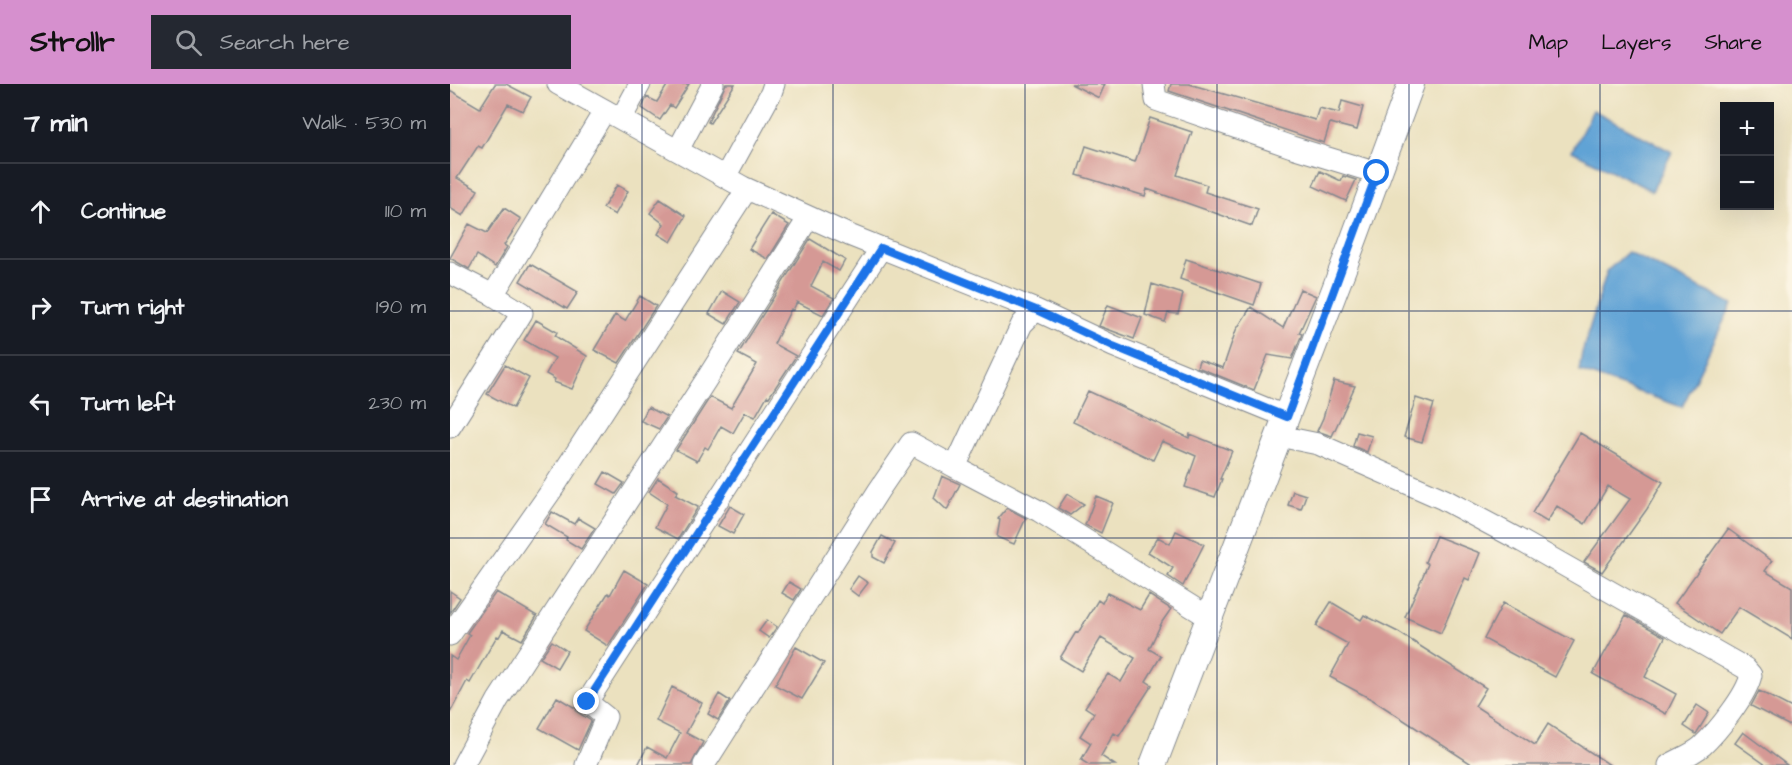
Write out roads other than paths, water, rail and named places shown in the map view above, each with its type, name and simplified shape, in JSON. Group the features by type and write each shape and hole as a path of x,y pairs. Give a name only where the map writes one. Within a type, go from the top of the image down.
{"main road":[{"path":"1153,765 1411,84"}],"street":[{"path":"558,84 589,91 613,114 747,189 881,248 1036,310 1318,444 1443,500 1516,538 1745,668 1751,675 1749,686 1740,700 1701,747 1669,765"},
{"path":"493,295 613,114 640,84"},
{"path":"678,150 713,84"},
{"path":"725,177 774,84"},
{"path":"1154,84 1156,100 1292,147 1377,173"},
{"path":"450,635 554,487 747,189"},
{"path":"463,765 498,700 688,408 808,217"},
{"path":"586,765 606,717 587,702 881,248"},
{"path":"450,273 522,313 450,427"},
{"path":"955,467 1022,324 1036,310"},
{"path":"704,765 872,500 911,443 1039,511 1210,618"}],"water":[{"path":"1593,110 1672,152 1652,191 1572,151"},
{"path":"1628,252 1732,304 1682,407 1579,371 1582,353 1607,271"}]}
